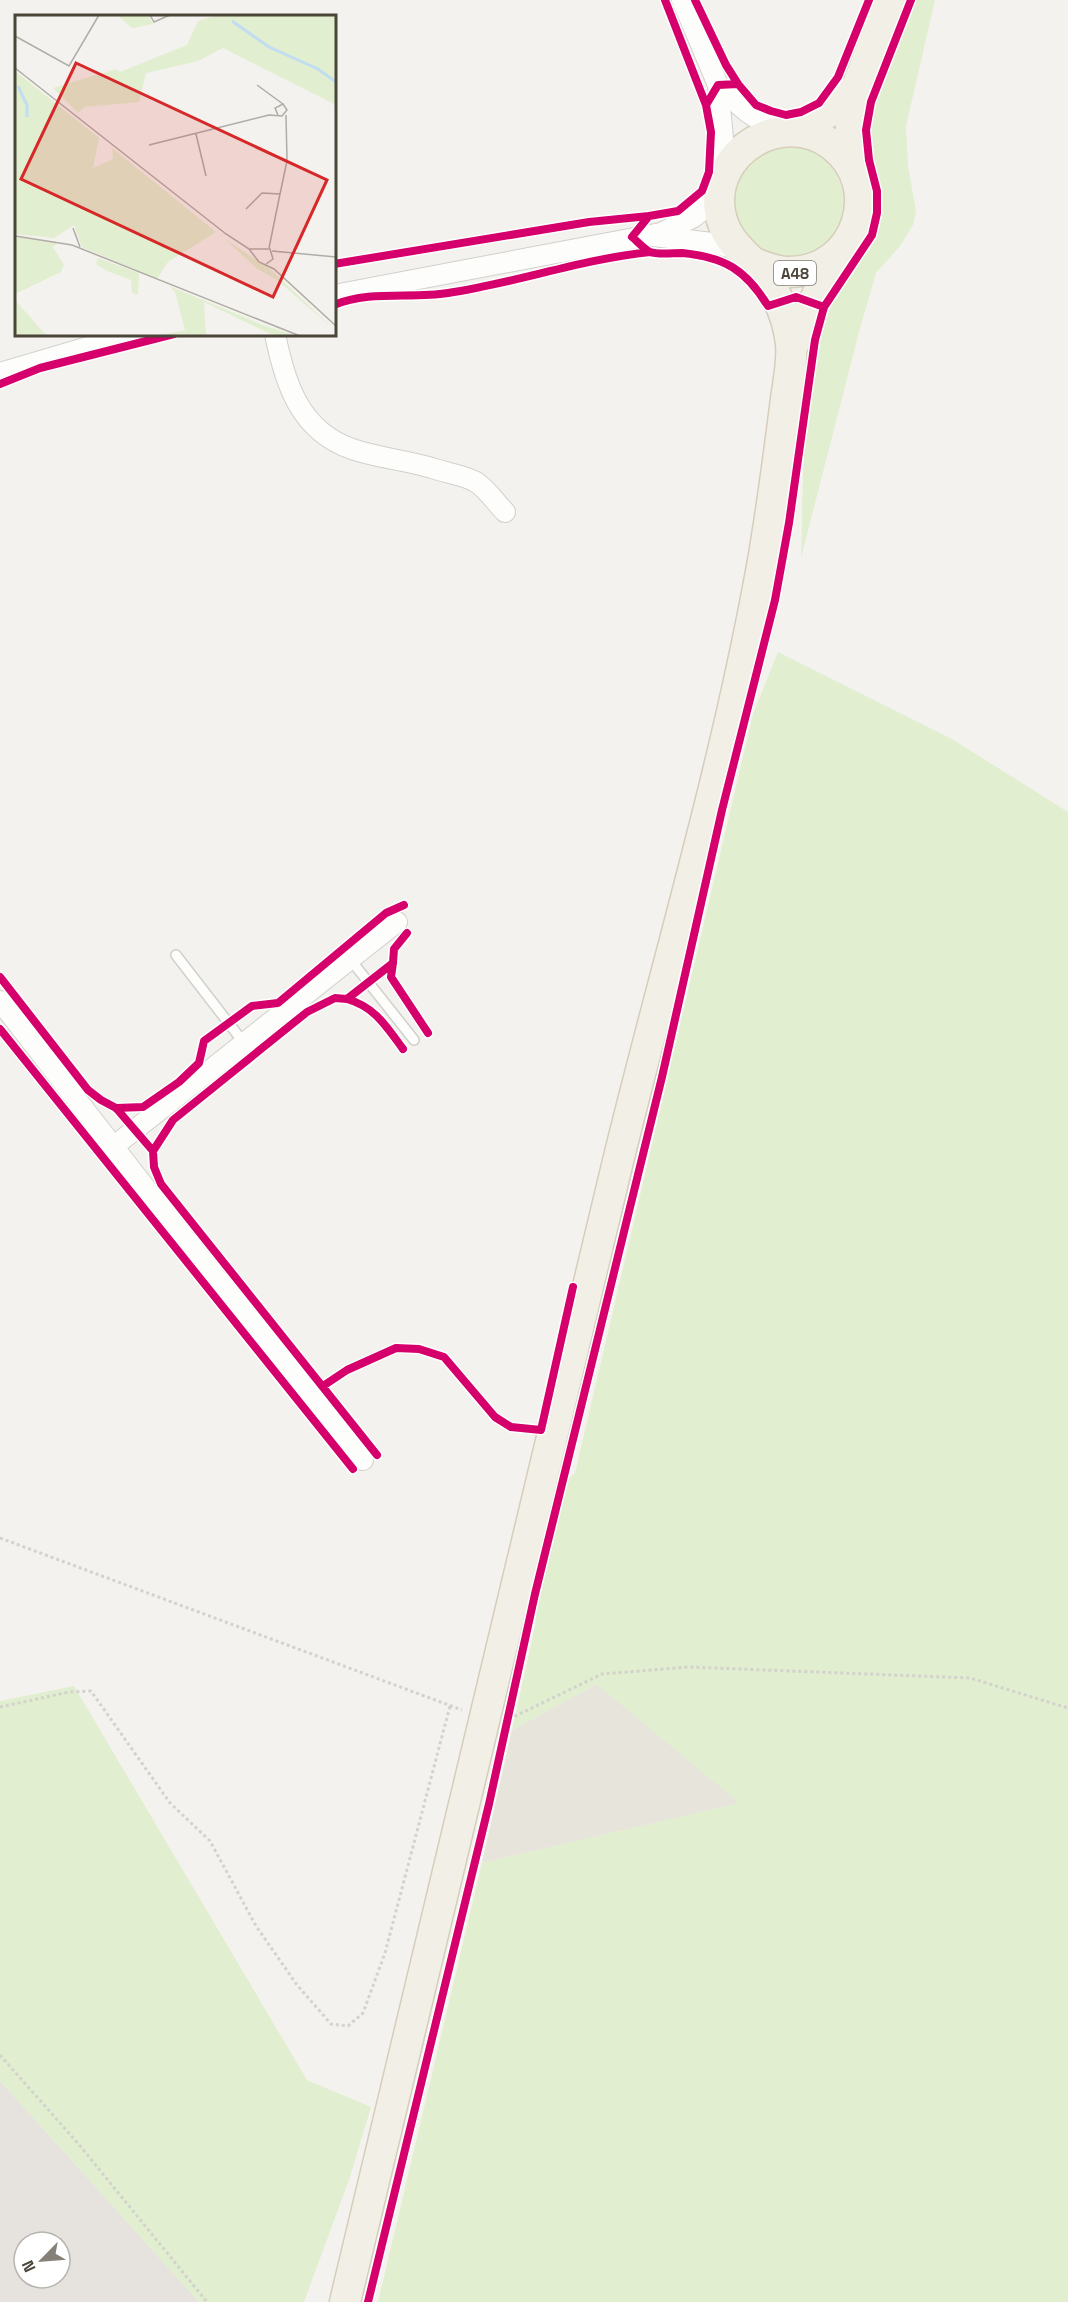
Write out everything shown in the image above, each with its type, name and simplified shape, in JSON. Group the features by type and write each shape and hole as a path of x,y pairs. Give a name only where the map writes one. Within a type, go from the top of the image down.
{"main road":[{"name":"A48","path":"850,164 851,126 856,87 890,0"},
{"name":"A48","path":"792,347 779,301 766,279 726,233 720,216 723,184 736,156 749,144 765,135 789,131 829,112 856,87"},
{"name":"A48","path":"345,2302 502,1719 620,1154 745,653 773,498 792,347 836,256 850,240 858,222 861,202 858,182 850,164 835,147 816,136 789,131"},
{"name":"A48","path":"744,256 772,271 795,273 817,267 836,256"}],"street":[{"path":"336,295 661,233 694,217 710,206 723,184 718,85 681,0"},
{"path":"718,85 760,123 789,131"},
{"path":"644,235 712,243 744,256"},
{"path":"0,373 125,336"},
{"path":"275,336 281,367 290,389 305,415 330,440 354,450 411,461 476,482 505,512"},
{"path":"113,1147 397,922"},
{"path":"0,1001 113,1147 363,1460"}],"lane":[{"path":"176,956 244,1043"},
{"path":"350,959 414,1040"}],"path":[{"path":"0,1538 468,1713 502,1719 602,1674 688,1667 970,1678 1068,1708"},
{"path":"0,1707 69,1692 91,1690 170,1803 210,1841 256,1926 297,1985 331,2024 348,2026 363,2013 385,1953 450,1706"},
{"path":"0,2055 81,2147 207,2302"}],"shaded area":[{"path":"597,1684 740,1803 482,1863 512,1730"},
{"path":"0,2081 199,2302 0,2302"}],"green space":[{"path":"913,0 935,0 906,126 908,166 916,211 913,225 900,246 876,273 801,558 803,466 812,373 833,302 870,246 880,224 877,223 880,197 878,179 870,150 869,132 872,113"},
{"path":"787,146 809,151 827,163 839,181 844,203 839,225 827,243 809,255 787,260 765,255 747,243 735,225 730,203 735,181 747,163 765,151"},
{"path":"778,652 952,739 1068,812 1068,2302 378,2302 482,1863 739,1803 597,1684 512,1730 567,1480 575,1473 753,714"},
{"path":"74,1686 307,2080 371,2107 349,2180 304,2302 199,2302 0,2081 0,1701"}],"cycle path":[{"path":"665,0 706,105"},
{"path":"695,0 726,65 738,84"},
{"path":"824,307 796,297 768,306 742,274 722,262 697,255 650,252 632,237 649,216 678,211 702,191 709,172 711,132 706,105 718,85 738,84 756,105 786,115 801,112 819,103 838,77 869,0"},
{"path":"368,2302 489,1804 535,1594 662,1077 722,810 775,600 789,523 815,340 824,307 872,235 877,213 877,191 869,160 866,130 871,102 911,0"},
{"path":"336,264 589,222 649,216"},
{"path":"336,304 376,296 434,295 473,289 599,260 650,252"},
{"path":"0,384 40,368 166,336"},
{"path":"116,1108 143,1107 179,1082 199,1063 204,1041 252,1006 278,1003 386,913 404,905"},
{"path":"153,1151 173,1120 307,1012 335,998 347,999 393,963 394,949 407,933"},
{"path":"393,963 391,977 428,1033"},
{"path":"0,977 88,1090 116,1108 153,1151 154,1167 161,1184 377,1455"},
{"path":"347,999 373,1012 403,1049"},
{"path":"0,1029 353,1469"},
{"path":"323,1386 347,1370 396,1348 419,1349 444,1357 495,1417 511,1427 541,1430 573,1287"}]}
